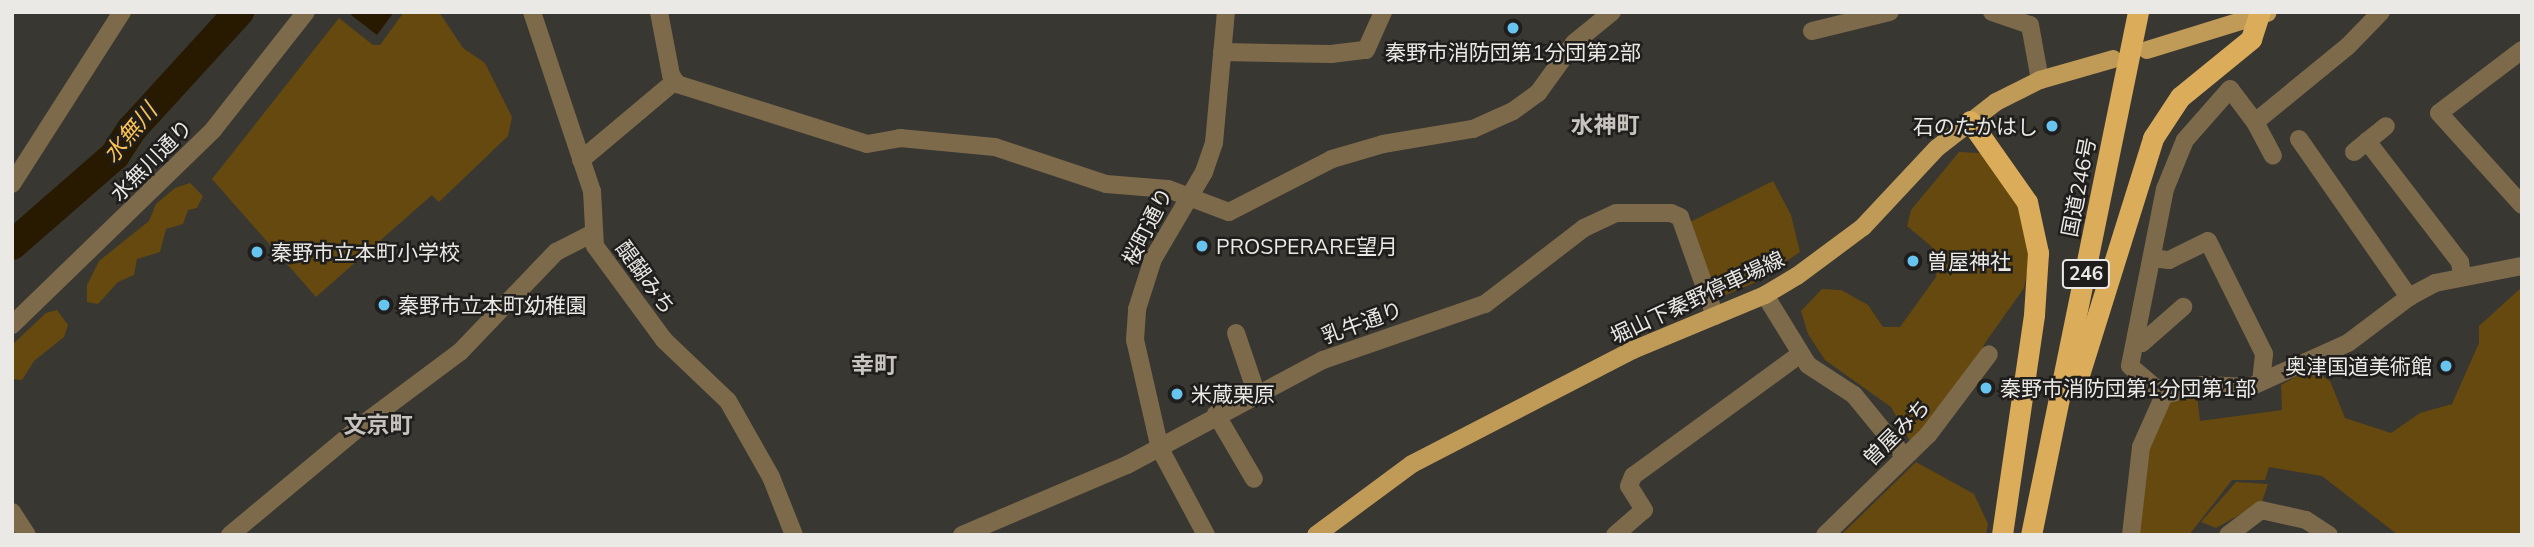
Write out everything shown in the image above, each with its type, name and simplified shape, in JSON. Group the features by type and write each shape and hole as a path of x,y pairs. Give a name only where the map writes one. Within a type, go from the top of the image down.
{"highway":[{"name":"国道246号","path":"2031,535 2050,454 2138,12"},
{"path":"2050,454 2153,138 2180,97 2251,39 2263,13"},
{"path":"1970,121 2027,202 2038,253 2002,535"}],"main road":[{"path":"2147,50 2263,13"},
{"name":"堀山下秦野停車場線","path":"1316,535 1412,464 1622,355 1765,295 1863,226 1937,148 1970,121 2040,80 2113,59"}],"street":[{"path":"12,184 121,12"},
{"name":"水無川通り","path":"12,325 213,130 306,12"},
{"name":"醍醐みち","path":"532,12 582,160 593,202 591,234 619,284 656,331 686,365 728,401 771,477 794,535"},
{"path":"659,12 674,82"},
{"name":"桜町通り","path":"1206,535 1160,449 1138,362 1137,309 1153,258 1204,172 1214,143 1226,12"},
{"path":"1222,52 1332,54 1366,50 1383,12"},
{"path":"674,82 867,144 900,138 995,147 1106,184 1188,195 1229,212 1332,159 1383,144 1473,129 1528,102 1574,43 1612,12"},
{"path":"1812,31 1890,12"},
{"path":"1992,12 2030,25 2040,80"},
{"path":"2255,122 2348,46 2381,12"},
{"path":"2522,50 2439,113 2522,205"},
{"path":"582,160 674,82"},
{"path":"2164,395 2130,366 2165,189 2192,131 2230,89 2255,122 2273,156"},
{"path":"2386,126 2360,147 2460,262 2462,276"},
{"path":"2299,139 2409,297"},
{"name":"乳牛通り","path":"962,535 1160,449 1256,392 1323,360 1485,304 1584,228 1616,213 1671,213 1680,217 1715,316"},
{"path":"230,535 362,425 460,352 556,252 591,234"},
{"path":"2152,258 2169,260 2208,241 2264,354 2261,381"},
{"path":"2164,395 2203,385 2250,387 2261,381 2277,378 2348,343 2409,297 2462,276 2496,274 2522,266"},
{"path":"1765,295 1800,354 1818,374 1854,395 1904,456"},
{"path":"2136,343 2161,327 2183,307"},
{"path":"2142,311 2161,327"},
{"path":"1236,333 1256,392"},
{"path":"1615,535 1644,510 1629,486 1633,476 1800,354"},
{"name":"曽屋みち","path":"1825,535 1955,405 1989,354"},
{"path":"2131,535 2141,447 2164,395"},
{"path":"1216,414 1254,479"},
{"path":"2230,534 2261,510 2306,520 2329,535"},
{"path":"12,512 27,535"}],"shaded area":[{"path":"354,12 394,12 377,35 351,15"},
{"path":"404,12 439,12 463,48 485,63 512,117 508,136 439,202 432,195 316,297 212,179 339,18 373,45 380,45"},
{"path":"1959,152 1980,153 2023,208 2031,252 2024,288 1985,343 1965,385 1910,441 1891,407 1825,360 1808,334 1801,311 1822,289 1841,290 1868,305 1883,327 1900,327 1936,277 1938,261 1931,246 1907,226 1911,210"},
{"path":"1773,181 1791,215 1800,252 1754,283 1714,300 1688,223"},
{"path":"190,183 203,196 197,208 188,210 183,224 166,229 160,252 137,259 134,275 118,282 98,304 87,302 87,285 99,261 149,221 156,204 175,188"},
{"path":"2522,287 2522,535 2398,535 2322,476 2269,467 2265,480 2232,480 2189,535 2139,535 2150,446 2165,399 2197,395 2200,421 2282,410 2281,385 2311,368 2330,381 2345,418 2391,433 2420,413 2452,404 2479,343 2479,326"},
{"path":"57,310 68,325 64,337 34,361 22,380 12,379 13,344 46,313"},
{"path":"1916,462 1974,494 1988,524 1986,535 1841,535"},
{"path":"2236,482 2268,484 2262,502 2216,528 2201,522"}],"waterway":[{"name":"水無川","path":"12,245 115,155 132,129 239,12"}],"place":[{"name":"秦野市消防団第1分団第2部","path":"1513,28"},
{"name":"石のたかはし","path":"2052,126"},
{"name":"PROSPERARE望月","path":"1202,246"},
{"name":"秦野市立本町小学校","path":"257,252"},
{"name":"曽屋神社","path":"1913,261"},
{"name":"秦野市立本町幼稚園","path":"384,305"},
{"name":"奥津国道美術館","path":"2446,366"},
{"name":"秦野市消防団第1分団第1部","path":"1986,388"},
{"name":"米蔵栗原","path":"1177,394"}],"district":[{"name":"水神町","path":"1605,125"},
{"name":"幸町","path":"874,365"},
{"name":"文京町","path":"378,425"}]}
